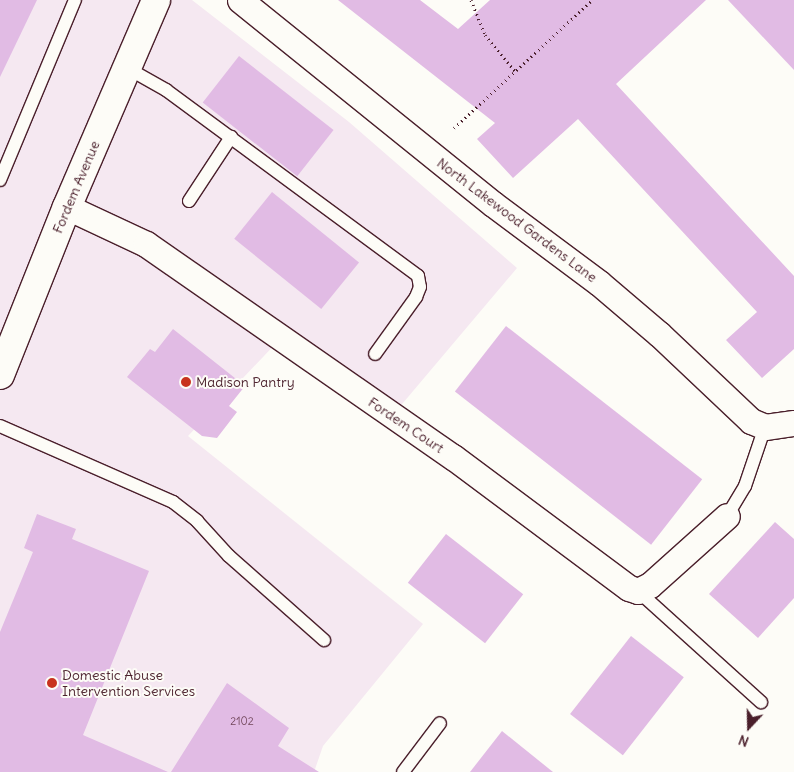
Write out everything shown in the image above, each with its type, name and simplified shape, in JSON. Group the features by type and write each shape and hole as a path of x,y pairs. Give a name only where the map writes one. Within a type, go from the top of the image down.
{"street":[{"name":"Fordem Avenue","path":"0,375 67,207 156,0"},
{"name":"North Lakewood Gardens Lane","path":"240,0 493,204 599,283 659,334 751,421 765,427"},
{"name":"Fordem Court","path":"67,207 146,244 453,457 629,588 638,591"},
{"path":"765,427 794,423"},
{"path":"638,591 671,569 727,516"}],"lane":[{"path":"0,180 75,0"},
{"path":"127,68 166,90 418,276 420,287 416,297 375,354"},
{"path":"189,201 231,137"},
{"path":"0,426 173,502 197,521 229,556 324,640"},
{"path":"727,516 744,486 765,427"},
{"path":"638,591 761,702"},
{"path":"403,772 440,723"}],"path":[{"path":"471,0 485,35 514,71"},
{"path":"454,128 592,0"}],"shaded area":[{"path":"0,0 192,0 349,122 517,268 392,416 281,338 188,436 423,624 323,746 314,772 0,772"}],"building":[{"path":"0,0 37,0 0,77"},
{"path":"338,0 420,0 458,29 490,0 706,0 616,84 794,276 794,349 762,378 726,340 757,312 578,119 513,178 477,139 495,123"},
{"path":"728,0 794,0 794,70"},
{"path":"239,56 334,130 297,176 203,102"},
{"path":"272,192 359,262 321,309 234,239"},
{"path":"506,326 702,479 651,545 455,391"},
{"name":"Madison Pantry","path":"173,329 245,386 229,406 237,412 217,438 202,436 127,377 150,349 155,352"},
{"name":"Domestic Abuse Intervention Services","path":"37,514 76,529 72,539 149,571 83,735 168,772 0,772 0,632 33,552 24,548"},
{"path":"775,522 794,539 794,598 758,638 709,594"},
{"path":"446,534 523,594 485,643 408,583"},
{"path":"631,636 684,677 623,755 570,714"},
{"name":"Domestic Abuse Intervention Services","path":"227,683 289,728 278,746 319,772 171,772"},
{"path":"502,731 553,772 470,772"}],"place":[{"name":"Madison Pantry","path":"186,382"},
{"name":"Domestic Abuse Intervention Services","path":"52,683"}]}
